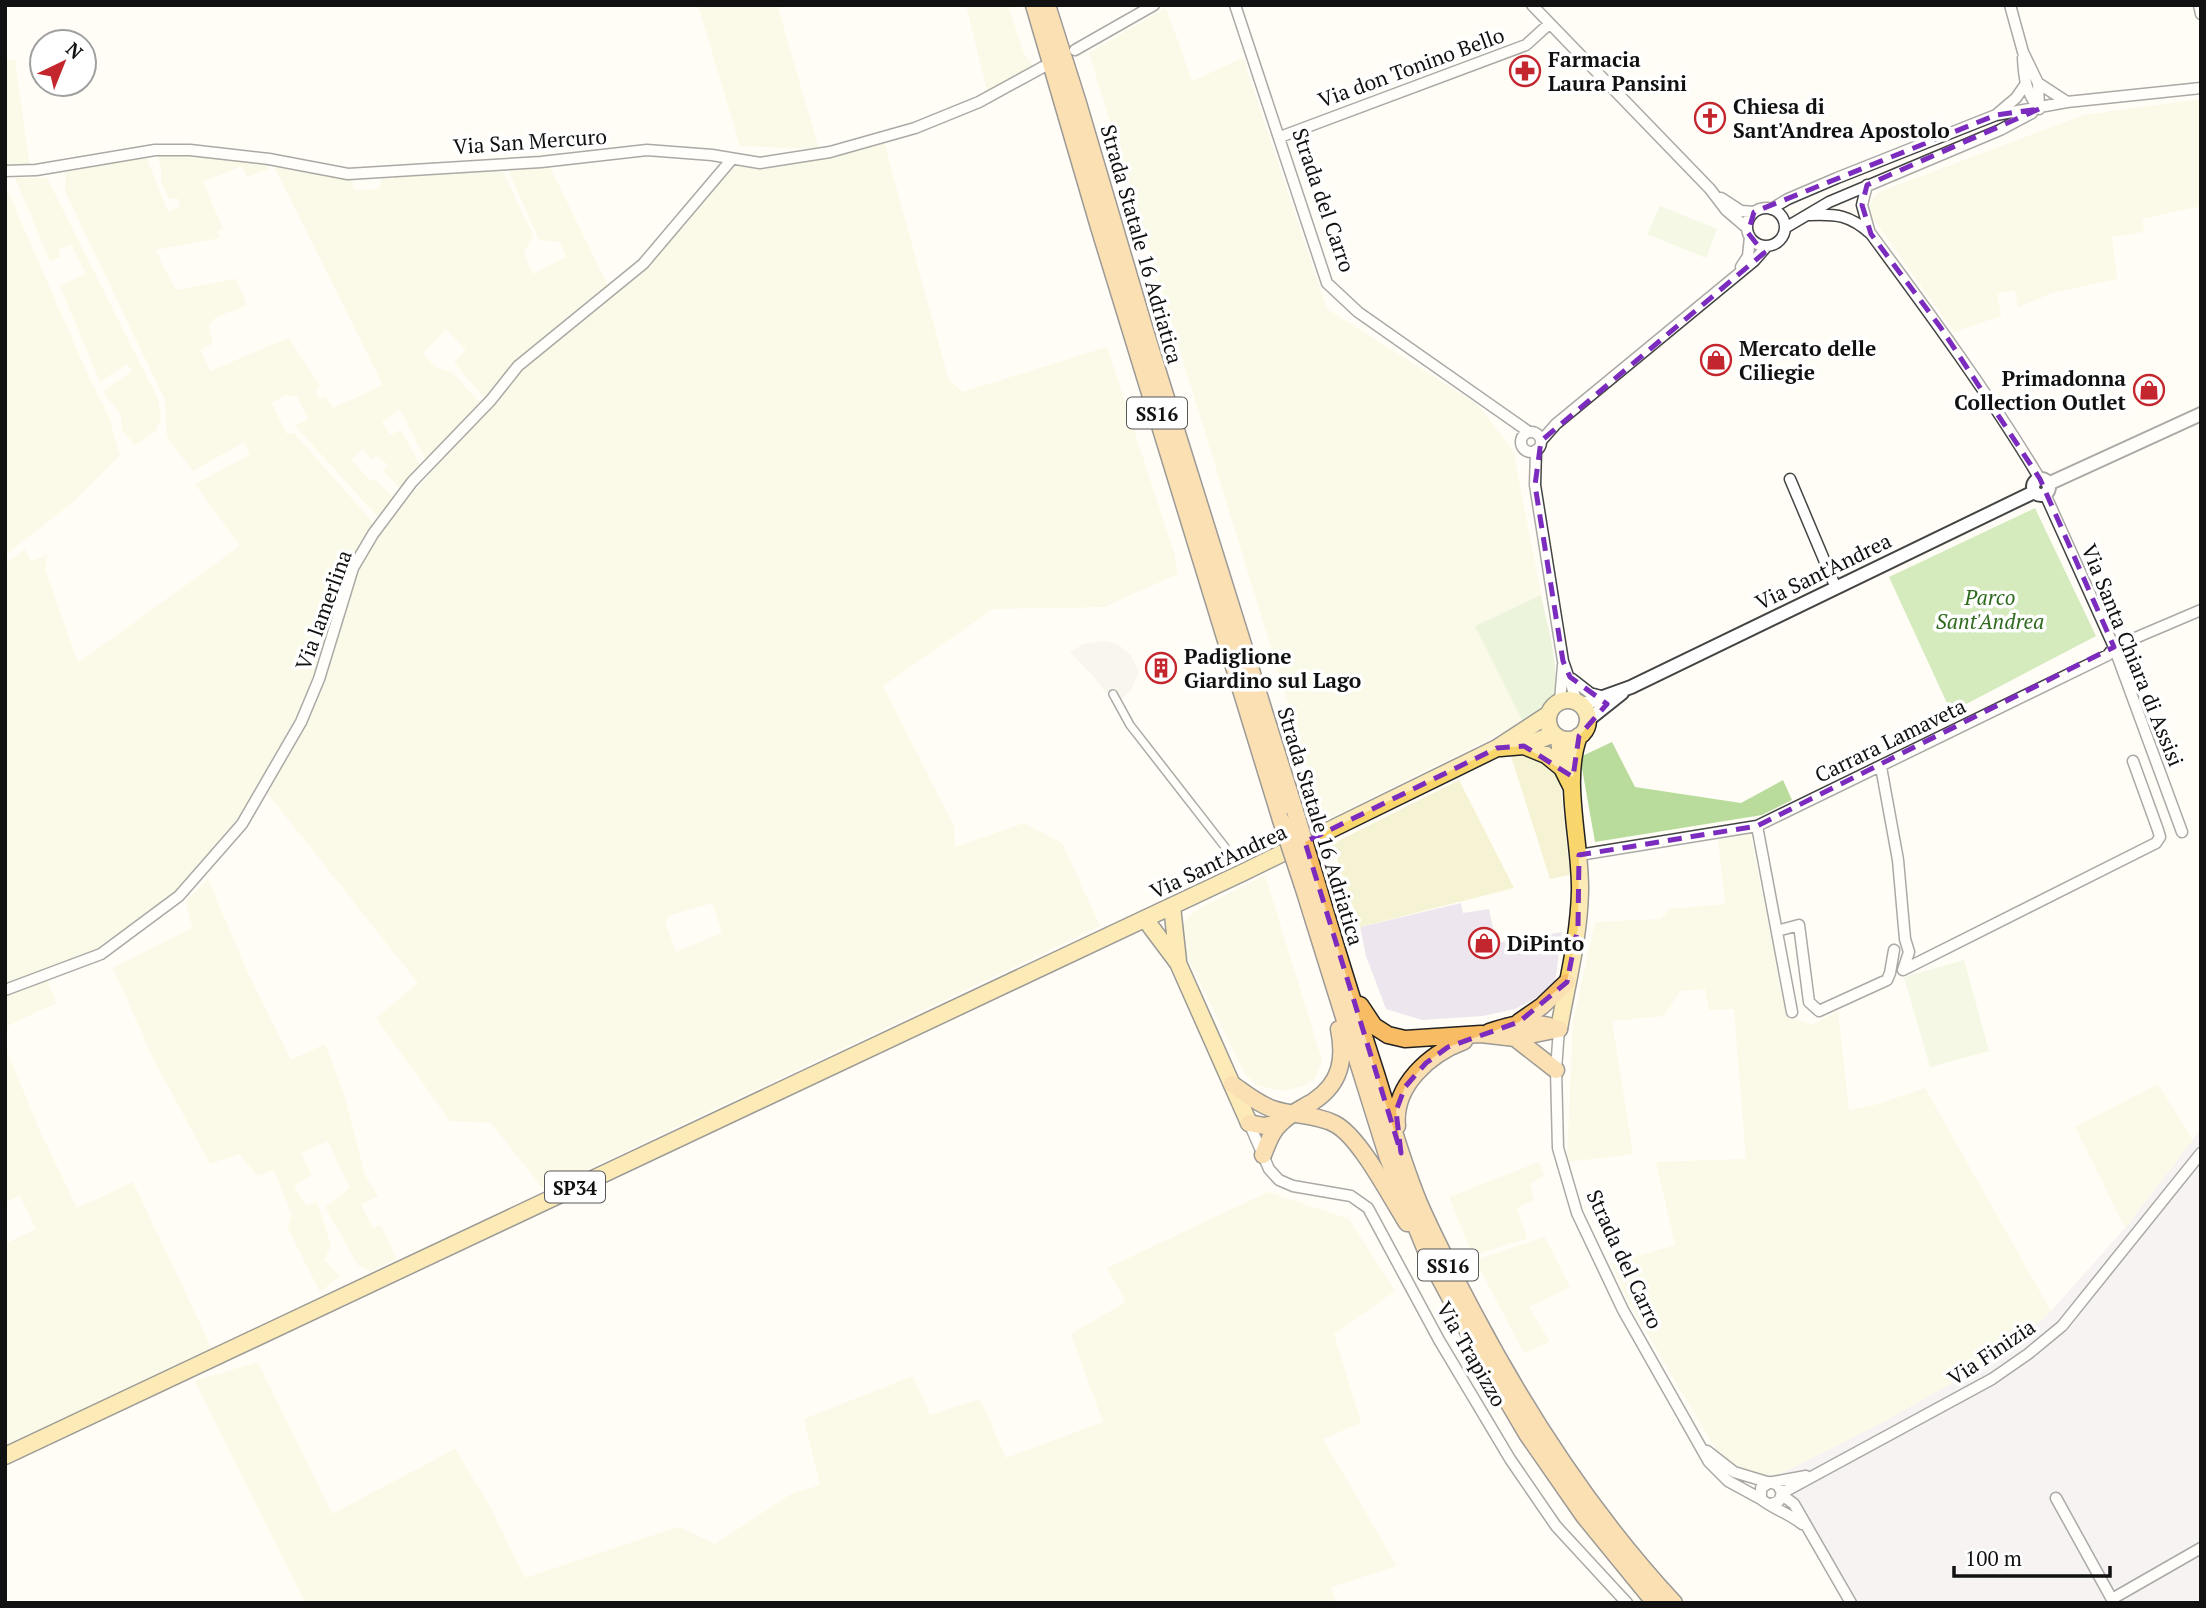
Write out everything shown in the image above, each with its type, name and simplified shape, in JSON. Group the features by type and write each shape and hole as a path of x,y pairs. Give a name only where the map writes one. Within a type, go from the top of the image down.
{"highway":[{"name":"Strada Statale 16 Adriatica","path":"1034,5 1099,227 1281,820 1309,883"},
{"name":"Strada Statale 16 Adriatica","path":"1047,5 1150,347 1295,811 1309,883 1388,1157 1429,1258 1527,1434 1584,1516 1655,1603"},
{"name":"Strada Statale 16 Adriatica","path":"1333,961 1419,1202 1442,1253 1495,1353 1538,1426 1596,1508 1674,1603"},
{"path":"1333,961 1374,1026 1388,1035 1405,1039 1559,1029"},
{"path":"1249,1124 1281,1115 1326,1092 1334,1084 1340,1069 1342,1046 1333,961"},
{"path":"1517,1030 1567,982"},
{"path":"1517,1030 1556,1070"},
{"path":"1401,1153 1395,1111 1405,1087 1426,1063 1448,1047 1481,1034"},
{"path":"1232,1084 1281,1115 1324,1119 1351,1136 1429,1258"},
{"path":"1263,1155 1281,1115"}],"main road":[{"name":"Via Sant'Andrea","path":"1145,919 1497,748 1549,714 1560,701 1582,709 1584,732 1579,736 1569,740 1556,736 1524,746 1497,748"},
{"path":"1549,714 1549,725 1556,736"},
{"name":"Strada del Carro","path":"1556,736 1562,768 1573,792"},
{"name":"Strada del Carro","path":"1559,1029 1578,927 1579,855 1573,792 1574,750 1579,736"},
{"path":"1524,746 1546,755 1562,768"},
{"path":"1172,906 1178,964"},
{"path":"1145,919 1178,964 1249,1124"},
{"name":"SP34","path":"5,1456 1145,919"}],"street":[{"path":"1074,50 1154,5"},
{"name":"Strada del Carro","path":"1235,5 1327,283 1359,312 1535,439 1535,485"},
{"path":"1532,5 1710,190 1754,242 1766,246 1777,243 1785,228 1829,202 2000,130 2039,109"},
{"path":"2010,5 2023,52 2038,83 2039,109"},
{"path":"2199,5 2201,14"},
{"name":"Via don Tonino Bello","path":"1280,136 1526,45 1549,24"},
{"path":"2023,52 2025,85 2030,98 2039,109"},
{"name":"Via San Mercuro","path":"5,170 48,169 155,150 190,150 269,159 348,174 541,162 647,150 760,163 830,152 915,128 979,102 1043,67"},
{"path":"2038,83 2067,102"},
{"path":"1996,115 2025,85"},
{"path":"1710,190 1741,211 1771,209 1837,178 1996,115 2067,102 2201,88"},
{"name":"Via lamerlina","path":"5,990 101,954 179,897 242,824 301,722 319,679 353,568 373,534 412,482 491,400 519,366 643,264 732,159"},
{"path":"1867,185 1862,205 1871,234"},
{"path":"1771,209 1782,216 1785,228"},
{"path":"1736,273 1748,257 1750,217 1754,212"},
{"path":"1810,215 1832,214 1845,217 1858,222 1871,234"},
{"name":"Via Santa Chiara di Assisi","path":"1871,234 1941,328 2015,439 2042,487 2115,647 2182,832"},
{"path":"1535,439 1523,435 1522,444 1527,451 1535,439 1754,261 1766,246"},
{"name":"Strada del Carro","path":"1501,413 1522,444 1535,485 1563,661 1560,701"},
{"name":"Via Sant'Andrea","path":"1582,709 2042,487 2201,414"},
{"path":"1790,479 1836,588"},
{"name":"Carrara Lamaveta","path":"1579,855 1758,826 2108,655 2115,647 2201,610"},
{"name":"Strada del Carro","path":"1563,661 1582,709"},
{"path":"1570,677 1590,693 1601,696"},
{"name":"Via Sant'Andrea","path":"1582,709 1601,696 1631,687"},
{"path":"1114,694 1130,725 1225,847"},
{"path":"1881,767 1898,860 1905,939 1909,952 1903,970 2156,842 2160,837 2133,761"},
{"path":"1758,826 1791,1012"},
{"path":"1777,931 1799,925 1809,1002 1819,1011 1887,980 1894,950"},
{"name":"Strada del Carro","path":"1559,1029 1556,1070 1558,1148 1577,1213 1623,1310 1709,1462 1728,1481 1794,1517 1808,1529"},
{"name":"Via Trapizzo","path":"1249,1124 1269,1169 1279,1180 1293,1186 1351,1196 1368,1208 1439,1340 1510,1459 1556,1526 1628,1603"},
{"name":"Via Finizia","path":"1782,1494 1993,1379 2037,1347 2062,1326 2201,1153"},
{"name":"Strada del Carro","path":"1698,1440 1714,1458 1734,1472 1770,1482"},
{"name":"Via Finizia","path":"1770,1482 1819,1472"},
{"path":"1770,1482 1780,1487 1782,1494 1779,1501 1766,1502 1761,1488 1770,1482"},
{"name":"Strada del Carro","path":"1782,1494 1794,1504 1851,1603"},
{"path":"2056,1498 2113,1601 2201,1548"}],"highlighted area":[{"path":"2039,109 1867,185 1862,205 1871,234 1941,328 2040,479 2114,647 1757,826 1579,855 1578,927 1567,982 1519,1022 1448,1047 1426,1063 1405,1087 1396,1111 1401,1153 1305,842 1497,748 1524,746 1573,777 1579,736 1607,704 1570,677 1563,661 1535,485 1541,441 1764,253 1748,233 1754,212 1996,115"}],"shaded area":[{"path":"698,5 777,5 819,149 740,146"},
{"path":"966,5 1008,5 1024,54 1034,67 988,95"},
{"path":"1166,8 1192,81 1243,58 1327,309 1477,404 1513,450 1541,595 1475,626 1523,722 1324,821 1089,53"},
{"path":"5,60 15,60 30,168 5,168"},
{"path":"2201,99 2201,206 2142,219 2144,232 2112,237 2117,279 2052,293 2018,307 2015,290 1997,294 2001,316 1954,332 1871,216 1870,206 1879,192 2084,115"},
{"path":"884,142 949,381 963,392 1107,347 1174,553 1178,574 1104,607 993,609 883,686 954,826 955,847 1024,823 1062,843 1100,926 544,1190 491,1123 450,1121 376,1018 418,983 268,794 312,707 355,571 378,534 522,368 646,265 738,163 774,165 822,159","holes":["713,903 722,933 676,952 665,922 670,915"]},
{"path":"183,153 266,163 269,169 247,177 242,166 203,182 223,229 218,231 220,238 155,250 176,290 236,279 247,305 216,317 209,325 213,344 200,349 210,371 289,338 320,387 316,391 319,399 325,396 333,408 383,385 273,164 351,178 354,190 379,189 382,176 499,168 533,235 524,253 533,274 566,257 560,242 539,240 510,174 511,168 549,165 608,286 516,366 486,400 454,362 466,350 446,329 423,354 435,367 453,373 481,404 426,461 400,409 382,422 390,435 401,430 421,467 403,491 383,471 388,465 377,456 372,459 363,449 351,459 370,481 374,479 396,500 381,520 295,426 308,419 297,396 286,395 271,403 287,434 294,433 376,526 350,562 314,685 287,748 212,857 168,903 133,930 82,958 5,985 5,564 25,549 31,561 47,555 45,569 78,663 240,546 195,484 250,455 244,442 193,471 167,437 165,400 65,191 66,172 145,154 168,212 181,206 177,198 169,199 161,182 157,154"},
{"path":"15,178 47,178 158,399 161,417 156,431 135,445 122,430 121,414 104,391 132,371 127,364 100,382 60,286 86,274 71,244 58,250 60,257 50,261"},
{"path":"8,192 108,415 120,455 72,503 5,555 5,193"},
{"path":"1104,641 1116,643 1131,655 1139,672 1131,690 1115,705 1094,677 1070,652 1084,644"},
{"path":"1510,753 1535,757 1559,773 1570,875 1550,879"},
{"path":"1459,780 1514,888 1360,927 1332,844"},
{"path":"1750,832 1786,1016 1812,1025 1838,1011 1849,1110 1875,1105 1925,1088 2051,1311 1979,1368 1887,1420 1780,1474 1768,1476 1732,1466 1718,1453 1629,1303 1611,1264 1675,1245 1656,1162 1746,1159 1734,1009 1709,1010 1705,989 1680,991 1664,1016 1612,1021 1633,1154 1567,1162 1573,1023 1595,922 1661,919 1669,909 1725,904 1718,837"},
{"path":"1265,875 1322,1060 1315,1078 1304,1086 1283,1091 1257,1085 1245,1074 1180,942 1181,927 1190,915"},
{"path":"208,879 247,971 291,1060 325,1044 343,1091 365,1175 378,1196 361,1205 373,1228 381,1225 396,1259 370,1272 358,1265 325,1207 350,1188 328,1141 301,1153 311,1175 294,1186 306,1206 317,1202 331,1246 324,1260 340,1276 320,1292 288,1229 292,1215 274,1170 258,1176 239,1154 210,1164 153,1058 113,968 192,928 186,901"},
{"path":"1461,903 1463,913 1489,909 1496,943 1562,932 1555,982 1536,998 1515,1009 1483,1016 1422,1020 1386,1009 1366,956 1360,927"},
{"path":"46,976 56,1003 5,1027 5,994"},
{"path":"5,1046 39,1129 77,1208 133,1182 213,1351 5,1447 5,1244 36,1229 20,1196 5,1202"},
{"path":"2158,1084 2193,1140 2125,1228 2075,1127"},
{"path":"2201,1129 2201,1603 1849,1603 1780,1474 1887,1420 2024,1335 2051,1311 2125,1228"},
{"path":"1539,1162 1544,1176 1530,1184 1534,1200 1517,1208 1527,1239 1472,1255 1449,1197"},
{"path":"1268,1192 1349,1219 1395,1291 1334,1334 1361,1423 1323,1439 1397,1566 1331,1587 1336,1603 305,1603 195,1381 258,1362 332,1514 455,1449 490,1506 525,1578 679,1527 715,1544 791,1494 820,1485 804,1419 913,1376 930,1415 980,1399 1006,1458 1103,1422 1071,1334 1126,1302 1107,1268"},
{"path":"1545,1237 1570,1287 1529,1307 1550,1342 1524,1353 1475,1260"}],"green space":[{"path":"1660,206 1717,229 1706,258 1647,234"},
{"name":"Parco Sant'Andrea","path":"2035,508 2096,636 1951,712 1889,577"},
{"path":"1541,595 1553,651 1556,681 1550,704 1535,717 1523,722 1475,626"},
{"path":"1612,742 1635,787 1741,803 1783,780 1792,800 1762,815 1595,842 1580,757"},
{"path":"1964,960 1989,1051 1930,1067 1904,977"}],"place":[{"name":"Farmacia Laura Pansini","path":"1525,71"},
{"name":"Chiesa di Sant'Andrea Apostolo","path":"1710,118"},
{"name":"Mercato delle Ciliegie","path":"1716,360"},
{"name":"Primadonna Collection Outlet","path":"2149,390"},
{"name":"Padiglione Giardino sul Lago","path":"1161,668"},
{"name":"DiPinto","path":"1484,943"}]}
